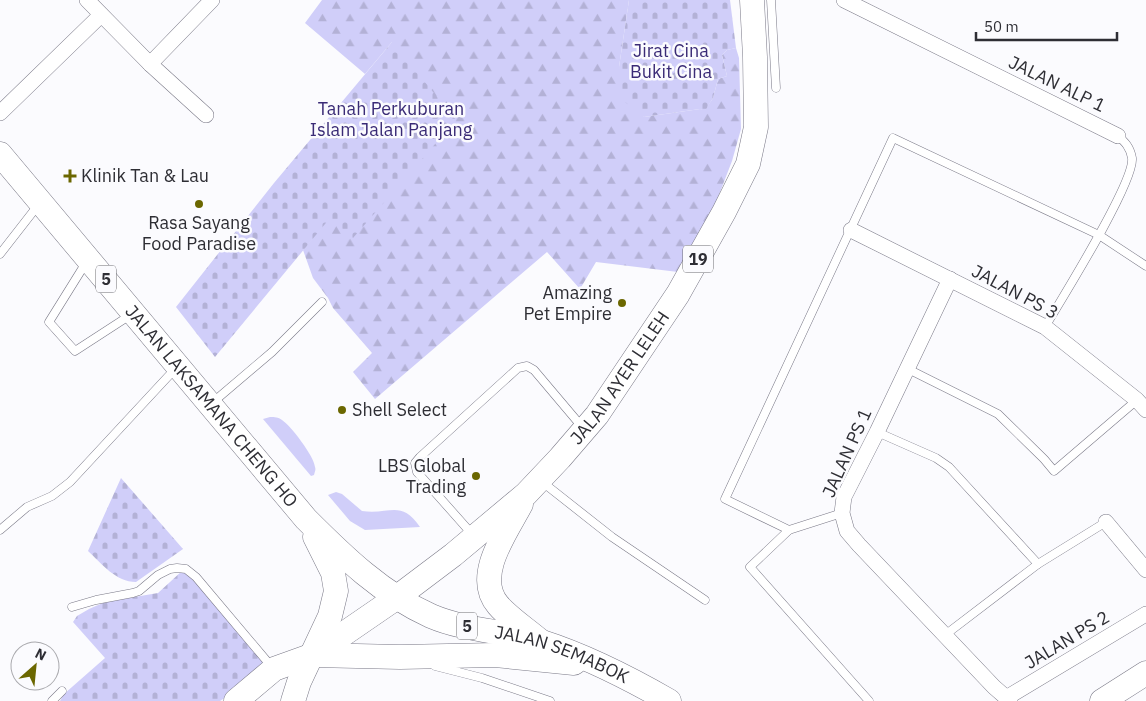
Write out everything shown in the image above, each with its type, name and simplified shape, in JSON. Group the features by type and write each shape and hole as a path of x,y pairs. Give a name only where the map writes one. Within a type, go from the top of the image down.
{"main road":[{"name":"JALAN AYER LELEH","path":"313,654 396,598 475,537 533,487 597,415 678,294 724,212 748,164 756,127 752,0"},
{"name":"JALAN LAKSAMANA CHENG HO","path":"0,154 211,404 306,520 351,563 396,598"},
{"path":"533,487 491,560 489,581 497,604 542,642"},
{"path":"292,701 330,616 336,591 333,574 306,520"},
{"name":"JALAN SEMABOK","path":"396,598 433,617 456,624 542,642 606,667 666,700"},
{"path":"236,701 274,670 313,654 400,657 495,655 606,667"},
{"path":"1102,701 1146,673"}],"street":[{"path":"87,0 150,64 206,115"},
{"path":"150,64 212,0"},
{"name":"JALAN ALP 1","path":"844,0 1118,136"},
{"path":"0,113 101,15"},
{"name":"JALAN PS 3","path":"851,230 1046,327 1142,405"},
{"name":"JALAN PS 1","path":"950,278 844,497 842,512 848,531 859,545 1002,697"},
{"path":"1106,522 1146,570"},
{"name":"JALAN PS 2","path":"1002,697 1146,614"}],"lane":[{"path":"771,0 776,88"},
{"path":"1046,327 1128,177 1132,159 1128,145 1118,136"},
{"path":"788,530 725,499 894,138 1098,235 1146,266"},
{"path":"0,254 40,202"},
{"path":"88,259 49,322 75,351 134,313"},
{"path":"211,404 272,352 322,302"},
{"path":"0,530 27,507 52,496 70,482 178,366"},
{"path":"475,537 417,472 415,463 420,457 518,368 527,366 534,370 584,430"},
{"path":"906,368 998,414 1054,471 1142,405"},
{"path":"877,432 936,458 949,467 1038,564"},
{"path":"533,487 612,537 705,600"},
{"path":"842,512 788,530 750,567 869,701"},
{"path":"945,635 1038,564 1106,522"},
{"path":"72,606 133,594 163,572 177,568 186,569 196,576 274,670"},
{"path":"400,657 482,678 550,701"},
{"path":"52,701 62,691"}],"green space":[{"path":"322,0 629,0 619,67 644,117 700,109 705,110 713,98 718,79 727,76 722,55 727,50 736,48 739,58 741,129 732,161 717,200 678,272 596,262 580,289 547,252 375,399 353,372 372,353 333,308 313,278 303,250 330,217 353,237 392,42 365,74 305,23"},
{"name":"Jirat Cina Bukit Cina","path":"629,0 730,0 736,48 727,50 722,55 727,76 718,79 713,98 705,111 700,109 644,117 620,98 619,67"},
{"name":"Tanah Perkuburan Islam Jalan Panjang","path":"392,42 456,120 353,238 330,218 215,357 176,307 274,183"},
{"path":"270,417 282,420 302,442 314,462 314,475 311,476 263,419"},
{"path":"121,478 183,549 136,582 116,576 88,551"},
{"path":"336,492 342,494 362,511 394,510 407,513 420,527 365,530 350,521 328,495"},
{"path":"182,571 187,571 266,665 238,689 220,701 60,701 64,694 105,658 73,622 77,616 105,602 158,593"}],"place":[{"name":"Klinik Tan & Lau","path":"70,176"},
{"name":"Rasa Sayang Food Paradise","path":"199,204"},
{"name":"Amazing Pet Empire","path":"622,303"},
{"name":"Shell Select","path":"342,410"},
{"name":"LBS Global Trading","path":"476,476"}]}
